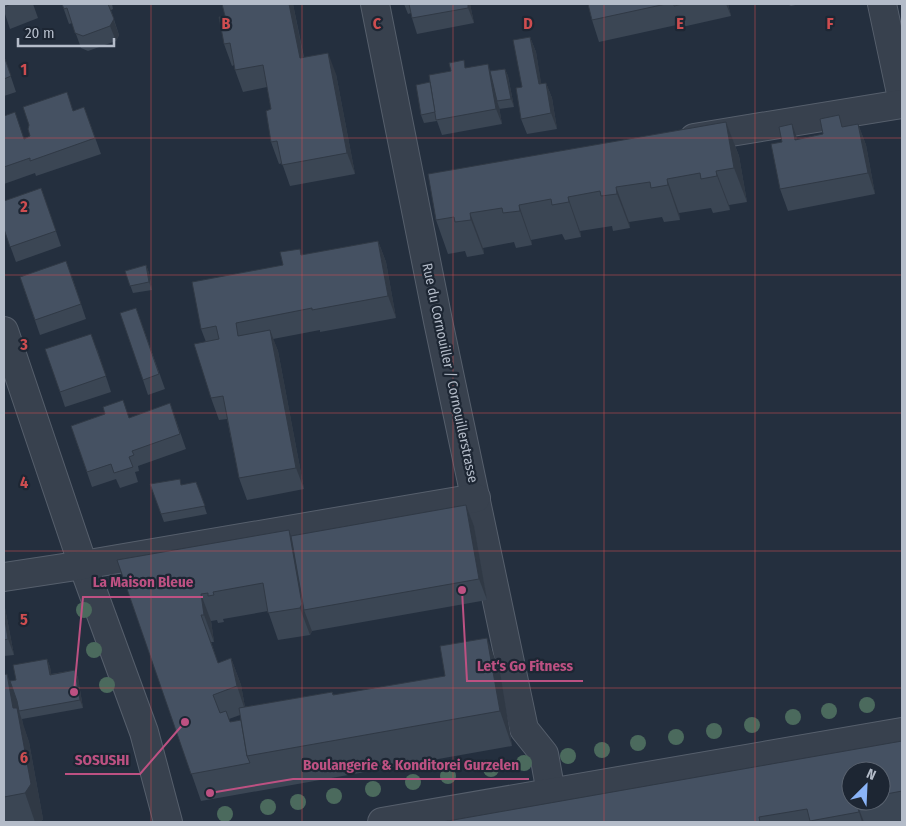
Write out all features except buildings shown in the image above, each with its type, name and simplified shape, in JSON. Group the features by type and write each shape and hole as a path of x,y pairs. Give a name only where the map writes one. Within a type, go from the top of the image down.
{"street":[{"name":"Rue du Cornouiller / Cornouillerstrasse","path":"4,577 476,498 438,321 421,182 376,4"},
{"path":"882,4 897,45 902,98"},
{"path":"668,142 902,104"},
{"path":"4,331 83,565 144,732 168,822"},
{"path":"476,498 524,729 544,754 551,793"},
{"path":"382,822 902,732"}],"place":[{"name":"Let‘s Go Fitness","path":"462,590"},
{"name":"La Maison Bleue","path":"74,692"},
{"name":"SOSUSHI","path":"185,722"},
{"name":"Boulangerie & Konditorei Gurzelen","path":"210,793"}]}
